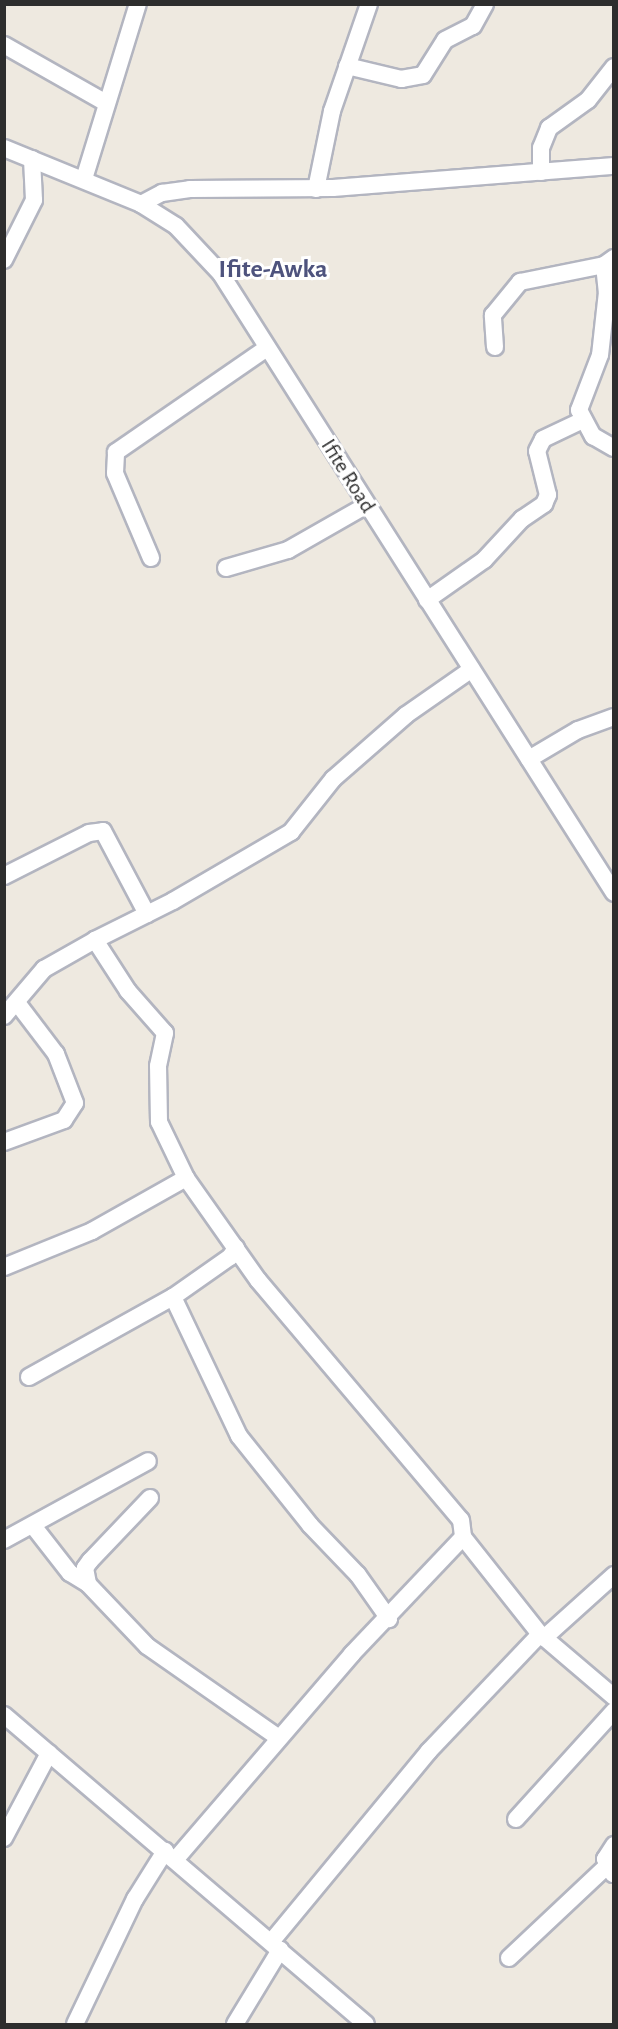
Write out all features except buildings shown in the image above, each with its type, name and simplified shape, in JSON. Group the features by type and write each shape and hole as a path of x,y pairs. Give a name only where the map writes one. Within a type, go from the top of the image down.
{"street":[{"path":"84,179 138,4"},
{"path":"316,189 346,66 369,4"},
{"path":"346,66 401,79 423,75 445,40 473,26 485,4"},
{"path":"4,45 106,103"},
{"path":"541,172 541,148 549,128 588,100 614,67"},
{"name":"Ifite Road","path":"4,148 141,204 196,245 221,274 365,506 614,893"},
{"path":"4,260 34,200 32,159"},
{"path":"141,204 162,193 190,189 316,189 614,166"},
{"path":"495,347 493,315 520,282 609,262 610,294 600,355 579,410 593,436 614,448"},
{"path":"151,558 115,473 116,452 267,348"},
{"path":"427,600 484,560 522,519 544,504 548,495 537,451 543,439 583,420"},
{"path":"226,568 288,549 365,506"},
{"path":"4,1016 18,1004 44,969 95,939 147,914 291,832 333,779 406,716 472,669"},
{"path":"529,759 578,730 614,717"},
{"path":"4,876 89,833 103,831 147,914"},
{"path":"95,939 128,991 165,1033 158,1066 159,1122 186,1178 236,1248 340,1380 461,1520 463,1537 542,1636 614,1697"},
{"path":"4,1142 64,1120 75,1103 56,1054 18,1004"},
{"path":"4,1268 92,1231 186,1178"},
{"path":"28,1377 173,1297 230,1257 236,1248"},
{"path":"173,1297 239,1436 310,1525 358,1575 389,1619"},
{"path":"4,1540 34,1527 148,1461"},
{"path":"88,1584 86,1568 90,1561 150,1498"},
{"path":"34,1527 70,1573 88,1584 147,1646 279,1738"},
{"path":"75,2025 135,1899 170,1856 463,1537"},
{"path":"235,2025 276,1946 429,1751 542,1636 614,1575"},
{"path":"516,1819 614,1711"},
{"path":"4,1715 366,2025"},
{"path":"4,1838 49,1753"},
{"path":"509,1958 610,1871 614,1845"}],"district":[{"name":"Ifite-Awka","path":"273,270"}]}
